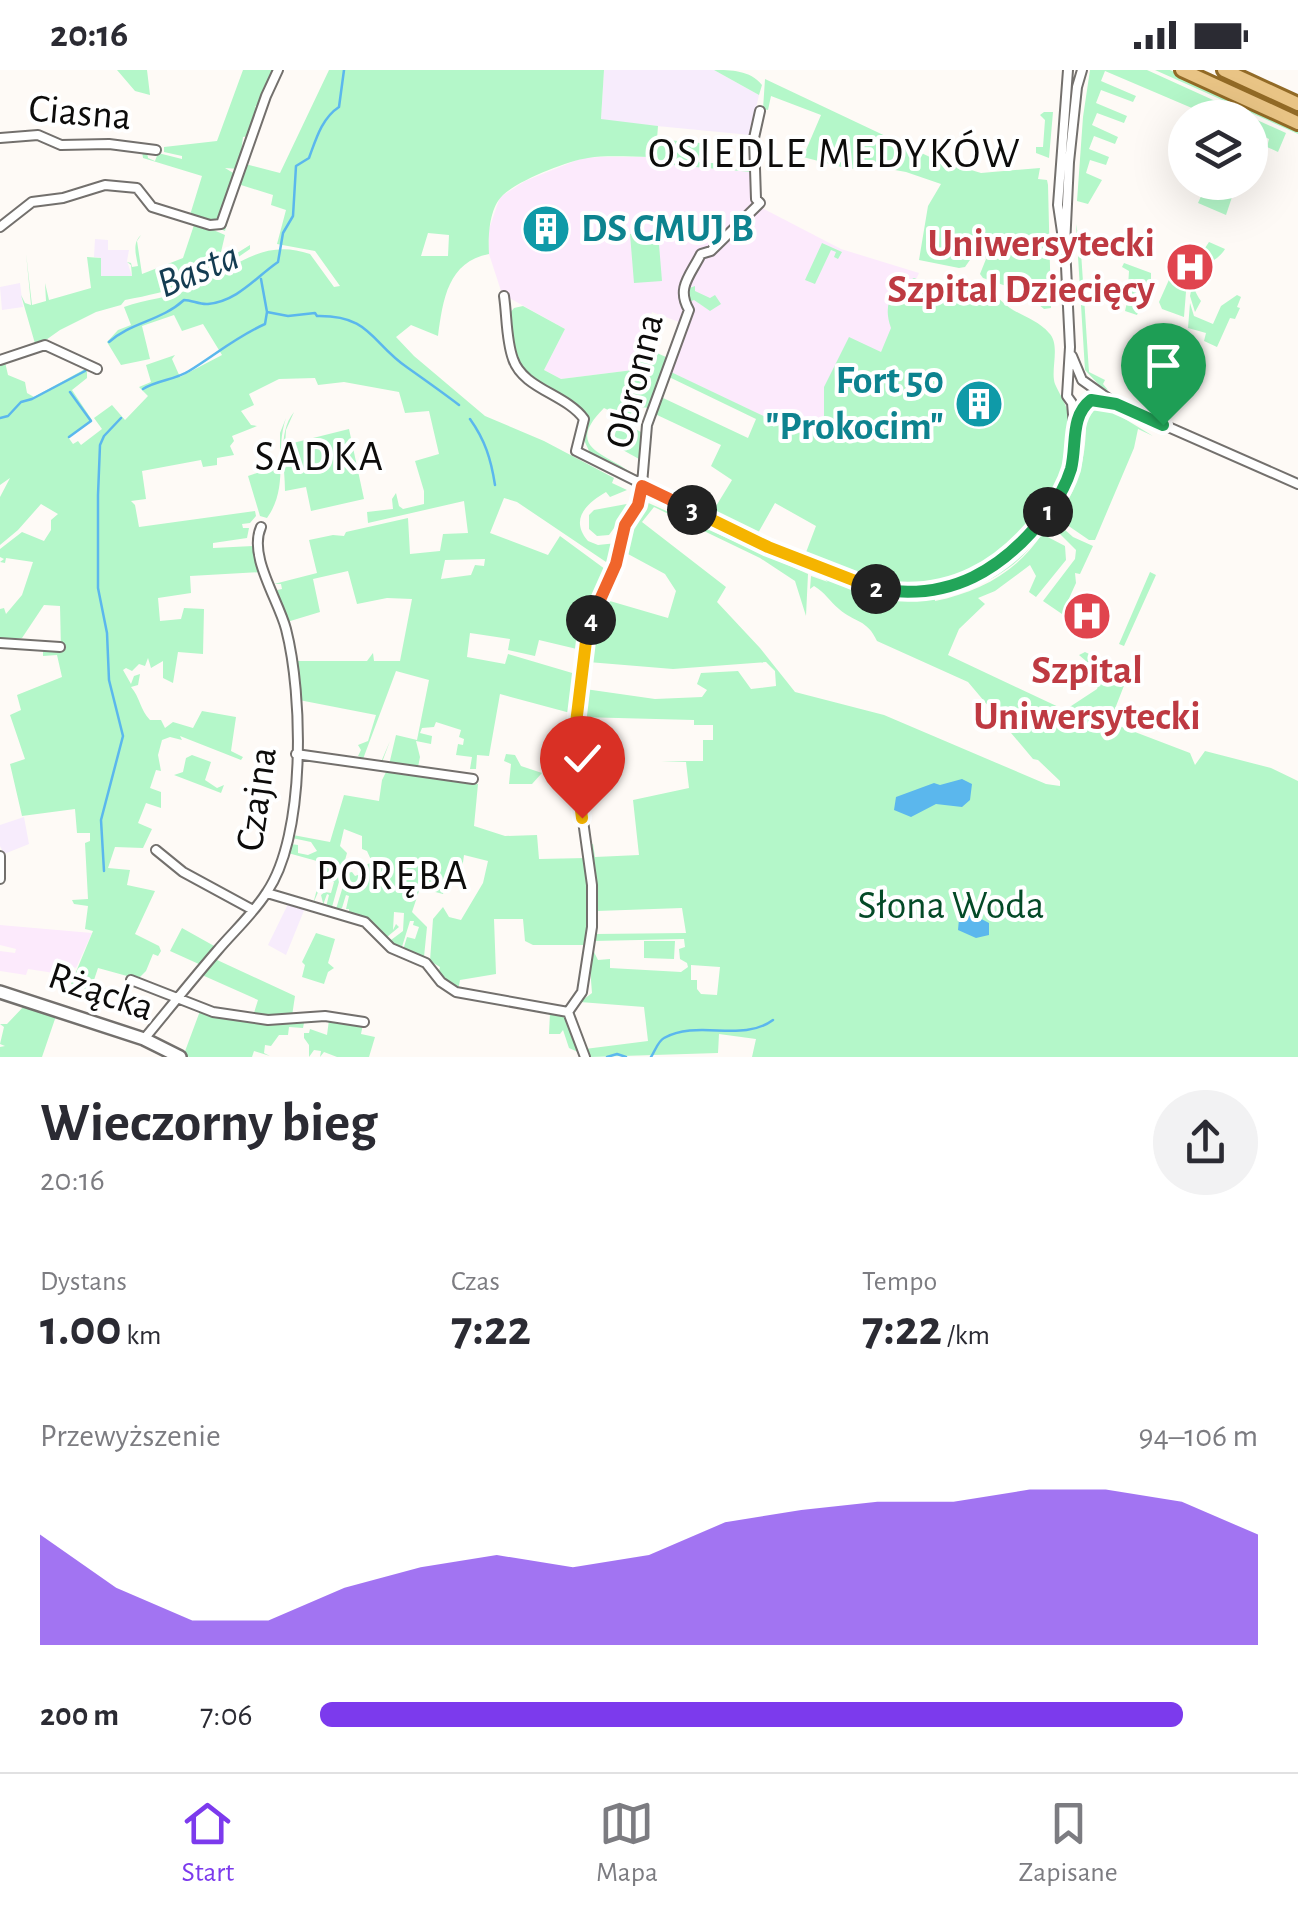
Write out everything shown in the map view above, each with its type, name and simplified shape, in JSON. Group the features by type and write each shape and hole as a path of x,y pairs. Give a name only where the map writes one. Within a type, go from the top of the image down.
{"main road":[{"path":"1182,70 1298,123"},
{"path":"1224,70 1298,104"}],"street":[{"path":"0,226 32,202 56,200 91,187 112,185 132,186 152,207 218,226 225,219 261,108 278,70"},
{"path":"1065,246 1058,205 1070,70"},
{"path":"504,296 516,366 584,419 576,451 768,547 855,583 888,591 928,590 977,576 1025,542 1061,493 1072,466 1075,432 1068,396 1065,246 1068,162 1076,87 1082,70"},
{"name":"Obronna","path":"568,1012 582,992 592,928 592,885 573,748 586,641 598,599 616,564 625,525 641,496 647,425 689,310 682,294 701,254 711,252 760,203 756,199 754,138 760,111"},
{"name":"Ciasna","path":"0,138 33,134 60,145 108,144 156,150"},
{"path":"0,360 45,346 97,370"},
{"path":"1070,348 1082,380"},
{"path":"1070,384 1082,380 1089,383 1090,399 1075,432"},
{"path":"1072,404 1090,399 1116,404 1298,484"},
{"name":"Czajna","path":"144,1039 267,893 282,862 290,830 297,711 292,658 260,554 257,540 261,527"},
{"path":"0,643 60,647"},
{"path":"296,754 473,779"},
{"path":"156,850 182,872 253,910"},
{"path":"0,856 0,879"},
{"path":"267,893 365,922 391,948 426,963 441,982 456,992 568,1012 585,1057"},
{"path":"130,980 213,1012 268,1020 325,1016 364,1022"},
{"name":"Rżącka","path":"0,992 144,1039 180,1057"}],"shaded area":[{"path":"604,70 714,70 759,95 750,135 605,121 601,119"},
{"path":"651,157 651,163 752,172 756,205 841,249 919,273 881,352 825,387 824,417 818,426 799,433 662,368 679,322 652,312 633,370 561,379 544,370 565,329 502,294 489,254 488,232 500,197 525,181 582,158"},
{"path":"95,239 108,240 108,250 129,250 127,261 132,276 101,276 101,258 94,257"},
{"path":"20,283 23,307 2,310 0,287"},
{"path":"24,817 29,844 4,854 0,825"},
{"path":"288,904 305,908 286,955 268,945"},
{"path":"0,925 92,933 76,968 56,962 54,973 28,969 26,975 0,971 0,951 15,953 16,949 0,945"}],"green space":[{"path":"117,70 147,70 150,95 135,91"},
{"path":"243,70 274,70 259,107 255,106 249,136 243,137 239,169 225,168 235,174 218,224 190,215 202,176 143,158 142,151 136,150 147,151 148,158 155,161 158,153 182,159 164,152 164,147 217,141"},
{"path":"329,70 604,70 601,119 658,126 657,139 700,143 699,162 751,166 752,172 650,163 650,157 611,156 579,160 531,177 498,201 490,223 489,254 475,258 456,274 442,309 438,336 411,325 396,337 485,416 544,441 614,478 612,483 627,490 610,497 606,492 587,507 580,519 588,541 598,545 617,543 612,564 517,502 504,498 490,533 548,555 560,536 609,572 591,610 581,650 539,640 535,656 508,650 510,639 470,633 467,657 505,664 508,654 579,675 574,714 500,694 489,756 477,755 476,769 470,769 472,757 456,755 458,744 463,745 461,730 436,722 420,733 432,736 431,744 416,741 418,767 389,765 396,735 417,740 429,680 396,671 363,758 358,756 358,745 368,741 376,715 299,700 296,661 367,661 373,653 374,661 400,661 412,599 387,598 357,604 348,571 313,579 320,612 287,622 277,590 282,589 281,584 274,584 317,573 309,540 344,536 346,532 408,518 410,554 440,551 443,534 468,533 464,501 368,523 367,512 393,509 396,493 403,509 424,504 415,461 439,454 429,411 405,413 399,392 344,382 318,385 315,378 279,379 249,394 254,405 241,411 251,425 257,426 232,436 230,446 234,455 217,458 217,465 203,467 201,460 142,471 146,499 131,501 139,527 255,511 250,523 242,524 249,528 247,538 213,543 213,548 253,546 262,572 190,576 191,593 158,598 160,621 181,619 184,608 204,609 203,654 178,652 173,683 163,678 163,661 151,668 148,658 145,666 139,664 132,671 123,670 131,684 134,676 140,674 138,685 131,687 150,720 161,720 165,728 173,722 193,728 202,711 236,717 231,751 243,757 241,760 180,736 182,740 162,740 158,755 161,771 156,770 150,788 161,792 161,808 146,803 138,823 152,829 143,848 115,847 108,868 130,870 127,885 155,891 135,934 159,946 161,951 158,956 153,954 138,979 98,968 94,980 83,984 100,994 71,984 93,931 85,929 88,906 74,904 72,900 88,899 85,843 90,841 90,833 77,833 75,809 22,816 10,764 25,759 10,715 21,710 17,695 62,677 57,655 43,656 43,650 61,649 60,606 44,605 22,638 0,640 0,609 4,608 6,614 22,595 33,562 6,558 5,563 0,562 4,559 0,549 22,532 44,541 51,530 51,520 58,514 41,504 0,545 0,497 10,478 0,485 0,361 5,362 8,375 25,382 27,393 34,397 85,369 45,350 87,368 87,378 72,390 92,420 68,437 73,444 78,441 81,445 102,429 94,418 112,405 125,420 148,396 139,387 151,382 146,365 175,355 172,359 180,377 222,355 203,324 182,331 174,315 142,326 150,359 121,365 107,342 118,330 131,325 124,307 184,291 248,258 277,249 310,254 334,287 340,286 315,251 277,244 286,210 271,205 273,195 241,185 225,231 218,228 227,219 245,164 280,173","holes":["428,233 449,235 448,256 421,256","485,559 484,566 475,565 471,575 441,579 445,560"]},
{"path":"714,70 752,76 762,85 759,95"},
{"path":"1090,70 1147,70 1213,100 1173,100 1105,71 1101,81 1136,96 1133,102 1101,90 1096,103 1127,116 1124,123 1097,113 1092,125 1118,137 1115,144 1094,136 1089,149 1109,157 1106,165 1090,160 1086,173 1102,180 1088,204 1077,201"},
{"path":"1155,70 1170,70 1235,100 1222,100"},
{"path":"1197,70 1298,110 1298,116"},
{"path":"765,79 932,158 981,173 1040,168 1038,179 1047,180 1048,185 1051,308 1044,309 1028,296 1028,275 1020,276 1009,287 983,278 983,250 977,250 965,267 959,268 919,260 928,206 941,184 906,172 873,166 849,169 803,157 821,115 771,96 768,110 763,109"},
{"path":"1053,112 1049,158 1036,153 1036,147 1043,147 1045,120 1040,115"},
{"path":"1268,115 1298,129 1298,134 1268,121"},
{"path":"1268,125 1286,133 1278,152 1268,147"},
{"path":"1199,200 1231,200 1226,215 1198,203"},
{"path":"195,222 225,235 218,265 250,245 250,249 190,282 96,312 36,347 21,295 31,305 26,253 32,305 46,301 45,283 49,300 91,288 87,257 101,258 101,276 132,276 127,262 138,266 136,242 141,235 137,241 142,274 183,258"},
{"path":"1076,224 1089,372 1105,380 1103,384 1108,390 1085,370"},
{"path":"658,232 662,281 634,283 630,234"},
{"path":"1209,242 1225,249 1195,275 1193,282 1201,301 1195,312 1190,296 1197,262 1192,257"},
{"path":"822,243 842,252 838,259 831,250 815,284 805,280"},
{"path":"1124,263 1151,273 1137,315 1125,311 1130,289 1129,271 1122,267"},
{"path":"1172,273 1187,279 1184,317 1162,309 1159,302"},
{"path":"914,278 946,290 969,286 986,290 1045,329 1054,344 1055,384 1069,418 1068,451 1060,482 1045,511 1024,536 999,557 970,573 939,583 907,586 867,580 805,555 816,526 775,503 758,533 713,511 732,480 711,466 721,445 655,414 661,397 748,438 756,419 669,377 671,372 799,433 818,426 824,417 824,387 849,337 881,352 891,328 891,298"},
{"path":"695,286 695,291 710,298 715,295 721,304 710,311 694,300 689,302 687,289"},
{"path":"1237,295 1241,297 1237,307 1240,308 1235,319 1230,318 1217,347 1204,341 1206,333 1188,328 1190,303 1194,316 1213,324 1221,306"},
{"path":"523,306 565,329 544,370 561,379 633,370 641,346 666,357 648,408 634,406 629,419 642,427 604,408 587,434 594,450 636,477 590,453 583,438 586,419 579,410 531,378 518,362 510,313"},
{"path":"1096,407 1110,410 1153,436 1138,429 1134,448 1095,540 1089,540 1057,518 1081,468 1086,412"},
{"path":"294,412 285,445 349,429 364,499 311,511 306,487 285,491 283,460 285,430"},
{"path":"286,418 278,494 267,518 260,516 248,476 280,465 280,433"},
{"path":"619,421 641,432 639,459 612,444"},
{"name":"Słona Woda","path":"644,501 808,574 806,616 795,581 760,558 654,507 642,522 726,587 717,602 795,692 884,715 1046,784 1060,786 1060,781 1033,759 968,682 877,641 865,625 839,609 814,586 810,589 811,576 828,582 815,572 889,595 937,595 984,579 1012,561 1037,537 1006,570 935,601 982,586 1009,570 1021,559 1032,547 1042,534 1065,546 1066,560 1036,597 1029,592 1036,576 1030,565 995,591 978,598 985,604 959,629 948,655 1065,710 1097,689 1100,681 1093,667 1079,655 1085,652 1125,683 1111,719 1114,724 1190,753 1195,765 1205,751 1271,768 1298,781 1298,1057 752,1057 756,1039 719,1034 718,1053 590,1057 582,1045 579,1038 574,1018 585,1049 648,1041 644,1007 580,1002 592,993 593,950 598,960 610,959 610,968 681,972 688,967 680,959 684,939 594,941 595,934 686,933 682,908 597,911 596,924 588,845 593,844 595,857 639,855 633,800 689,788 686,762 661,761 703,761 703,740 713,740 713,725 694,725 694,720 580,717 585,670 585,689 655,699 702,697 707,690 697,684 701,673 738,671 751,689 776,686 775,671 766,662 673,669 588,662 593,621 610,582 603,599 668,618 676,591 665,574 628,554 621,557 628,527","holes":["691,965 720,967 717,995 701,994 697,980 691,980"]},
{"path":"632,503 609,535 597,536 589,529 589,515 594,510"},
{"path":"1055,521 1073,537 1093,546 1080,574 1075,573 1076,583 1062,614 1043,601 1075,559 1076,550 1053,527"},
{"path":"1150,572 1156,575 1124,646 1119,644"},
{"path":"506,754 515,755 521,766 542,773 532,784 509,784 511,764 504,761"},
{"path":"192,755 211,762 205,780 217,788 224,785 221,793 174,775 183,772 186,758"},
{"path":"387,770 478,784 474,826 505,836 537,835 539,859 586,858 586,945 533,945 525,941 523,919 494,919 496,974 460,980 458,991 438,976 440,967 430,961 433,919 443,907 449,917 461,920 483,883 488,861 464,855 461,877 449,874 443,894 420,888 412,912 427,927 424,957 403,950 407,937 415,939 419,927 413,925 414,921 410,921 401,950 392,945 391,940 403,931 404,913 394,912 393,930 396,924 399,927 387,937 372,924 349,914 349,896 346,895 342,908 336,909 347,873 355,876 366,872 364,866 372,862 362,849 362,836 344,829 340,846 347,853 332,907 326,907 327,894 323,905 318,905 323,903 321,895 331,893 334,882 324,878 313,904 324,863 288,853 291,844 298,845 298,853 308,855 317,851 311,842 292,838 293,835 330,842 344,795 379,801"},
{"path":"182,928 216,947 201,965 170,951"},
{"path":"316,933 335,939 328,963 334,968 324,984 302,977 302,962"},
{"path":"644,941 675,941 674,959 644,958"},
{"path":"215,959 295,996 292,1016 253,1016 258,1000 202,975"},
{"path":"26,1004 56,1016 42,1057 0,1057 0,1047 5,1046 0,1044 4,1027 0,1024 7,1024"},
{"path":"551,1010 566,1014 578,1052 569,1048 563,1030 560,1034 549,1034 550,1013 544,1013"},
{"path":"200,1011 307,1023 303,1028 289,1027 288,1035 279,1035 271,1046 265,1045 264,1053 270,1056 254,1051 252,1057 189,1057 184,1054"},
{"path":"329,1020 363,1024 361,1034 375,1037 369,1057 337,1057 324,1052 320,1057 321,1051 314,1050 309,1057 304,1033 310,1029 327,1035"}],"water":[{"path":"962,779 972,784 970,800 962,807 936,804 911,817 894,810 896,797 934,783"},
{"path":"970,913 989,923 989,935 976,938 958,930 959,919"}],"waterway":[{"name":"Basta","path":"109,342 184,300 208,304 228,298 278,262 283,233 293,216 296,166 309,158 324,123 339,107 344,70"},
{"path":"143,389 184,374 265,324 267,312 261,279"},
{"path":"267,312 288,316 315,313 360,325 396,359 459,405"},
{"name":"Basta","path":"0,418 8,416 21,402 85,371"},
{"path":"69,437 91,421 70,392"},
{"path":"104,871 101,820 123,736 109,680 107,633 98,588 98,495 100,445 121,418"},
{"path":"470,419 487,450 495,485"},
{"path":"651,1057 662,1039 677,1033 748,1030 773,1020"},
{"path":"607,1057 626,1057"}],"place":[{"name":"DS CMUJ B","path":"546,229"},
{"name":"Uniwersytecki Szpital Dziecięcy","path":"1190,267"},
{"name":"Fort 50 \"Prokocim\"","path":"979,404"},
{"name":"Szpital Uniwersytecki","path":"1087,616"}],"district":[{"name":"OSIEDLE MEDYKÓW","path":"835,154"},
{"name":"SADKA","path":"320,457"},
{"name":"PORĘBA","path":"393,876"}],"route":[{"path":"582,818 573,748 587,632 616,564 625,525 638,505 642,486 768,547 855,583 888,591 928,590 977,576 1025,542 1061,493 1072,466 1078,416 1091,400 1116,404 1163,425"}]}
